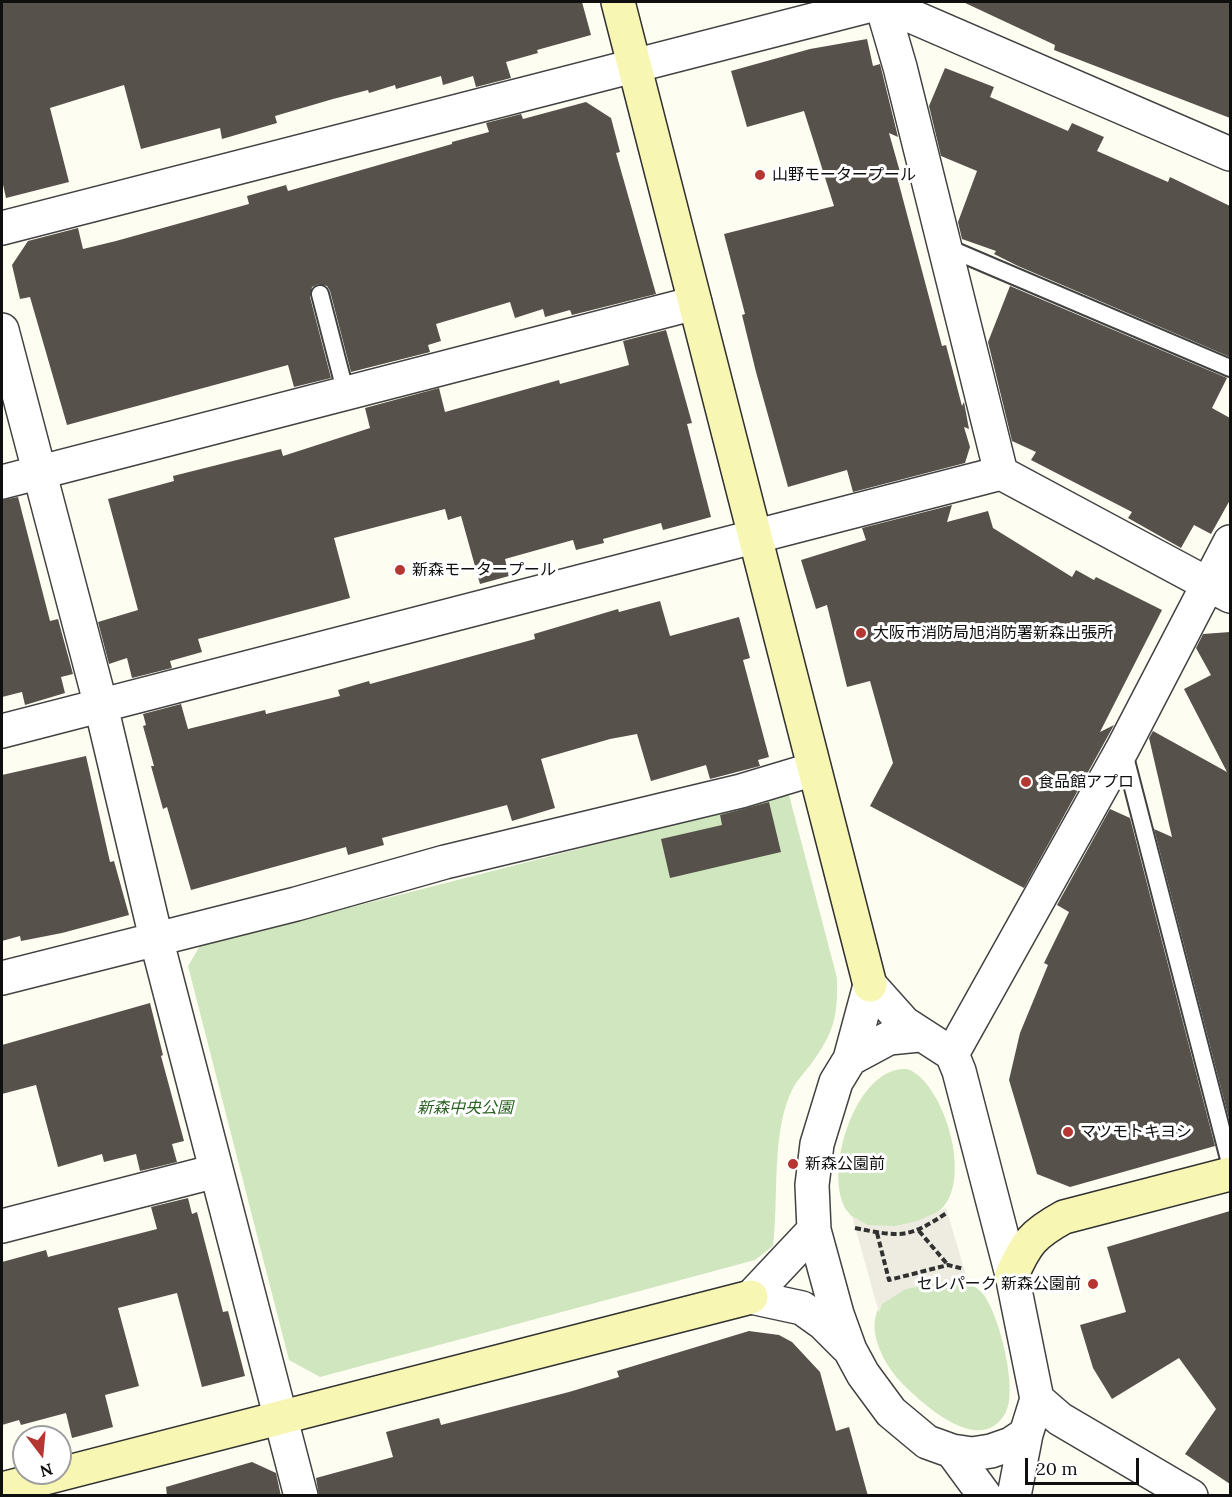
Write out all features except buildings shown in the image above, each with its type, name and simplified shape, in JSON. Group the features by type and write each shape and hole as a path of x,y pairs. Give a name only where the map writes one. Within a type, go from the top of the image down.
{"street":[{"path":"618,2 870,985 904,1023 919,1035 952,1054 959,1071 1012,1275 1037,1400 1026,1434 1014,1496"},
{"path":"882,2 1001,473"},
{"path":"2,228 882,2 1230,154"},
{"path":"2,482 695,303"},
{"path":"2,330 101,706 156,938 301,1496"},
{"path":"2,731 1001,473 1220,590"},
{"path":"952,1054 1123,748 1220,590 1230,542"},
{"path":"2,978 296,904 444,862 741,791 814,769"},
{"path":"870,985 850,1059 836,1082 817,1144 812,1185 814,1230 829,1288 850,1350 863,1374 891,1412 927,1442 952,1452 972,1454 991,1451 1011,1444 1026,1434"},
{"path":"850,1059 889,1038 919,1035"},
{"path":"2,1226 216,1171"},
{"path":"1012,1275 1024,1247 1043,1229 1064,1217 1230,1174"},
{"path":"751,1297 814,1230"},
{"path":"2,1489 751,1297 802,1308 823,1323 850,1350"},
{"path":"1037,1400 1060,1419 1191,1496"},
{"path":"952,1452 985,1496"}],"lane":[{"path":"946,248 1230,368"},
{"path":"320,294 346,394"},
{"path":"1123,748 1230,1163"}],"path":[{"path":"855,1228 897,1236 919,1231 948,1212"},
{"path":"919,1231 948,1264 964,1269"},
{"path":"877,1233 889,1280 948,1264"}],"green space":[{"name":"新森中央公園","path":"789,795 837,978 837,991 835,1014 830,1033 819,1053 794,1087 785,1107 778,1146 773,1246 755,1260 320,1377 289,1360 188,966 200,946"},
{"path":"907,1069 921,1077 944,1114 955,1162 954,1184 947,1203 933,1215 913,1223 889,1227 866,1225 856,1220 848,1212 841,1196 839,1174 841,1150 858,1103 872,1085 888,1073"},
{"path":"955,1280 967,1282 983,1294 995,1318 1005,1351 1010,1386 1006,1412 995,1425 982,1430 967,1429 951,1422 922,1402 893,1372 876,1337 877,1313 882,1303 893,1294 915,1286"}],"shaded area":[{"path":"946,1208 968,1282 955,1280 906,1289 882,1304 879,1313 852,1216 868,1225 895,1226 917,1221"}],"place":[{"name":"山野モータープール","path":"760,175"},
{"name":"新森モータープール","path":"400,570"},
{"name":"大阪市消防局旭消防署新森出張所","path":"861,633"},
{"name":"食品館アプロ","path":"1026,782"},
{"name":"マツモトキヨシ","path":"1068,1132"},
{"name":"新森公園前","path":"793,1164"},
{"name":"セレパーク 新森公園前","path":"1093,1284"}]}
